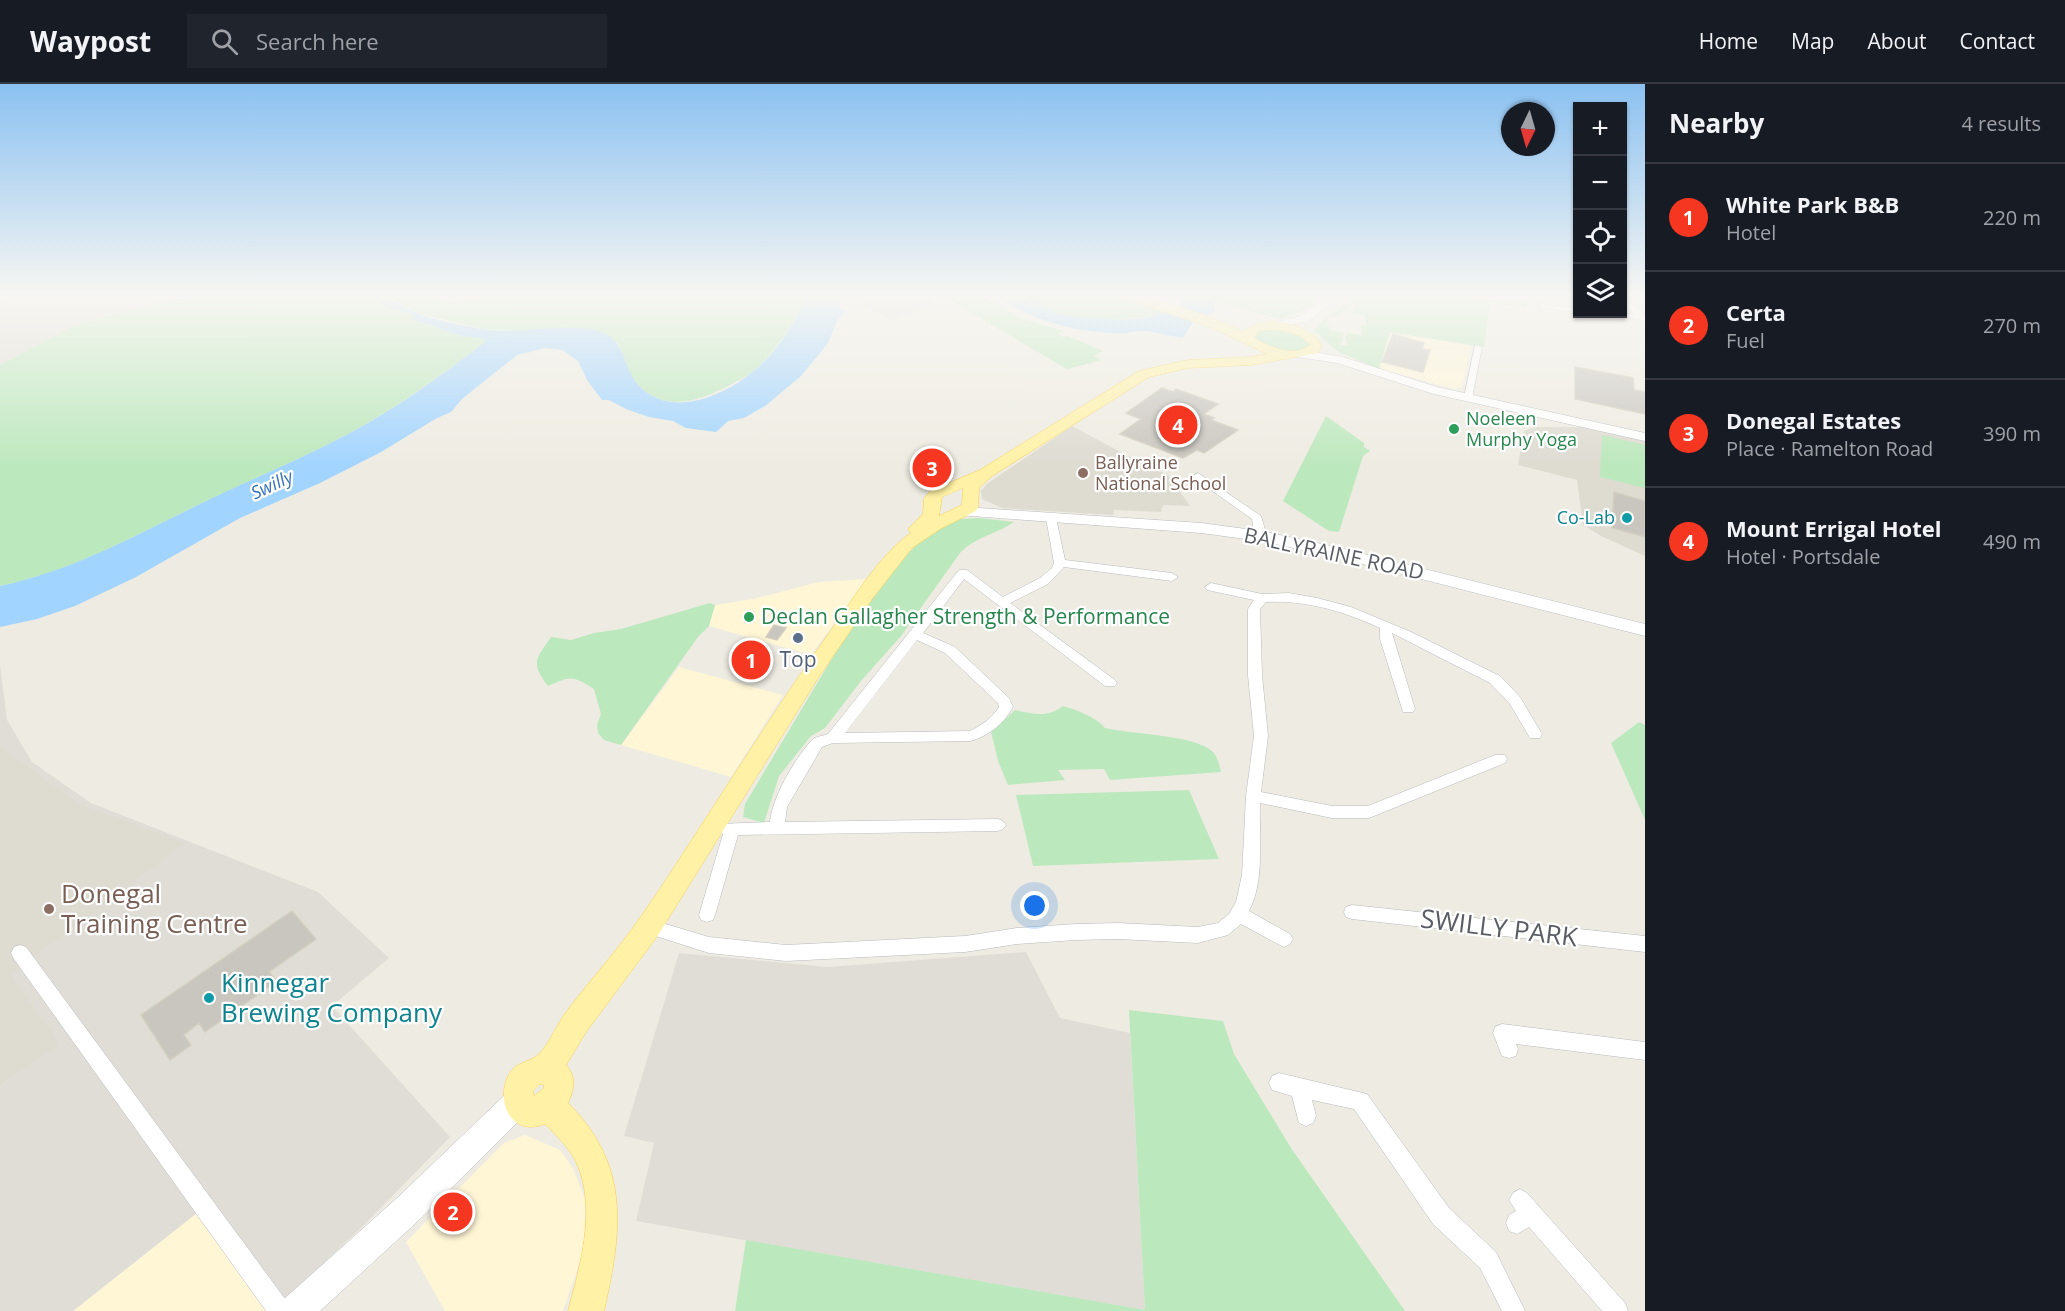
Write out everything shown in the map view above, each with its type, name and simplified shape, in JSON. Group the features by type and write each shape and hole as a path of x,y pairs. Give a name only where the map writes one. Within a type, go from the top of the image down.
{"main road":[{"path":"1234,361 1252,353"},
{"path":"1290,353 1329,357 1407,383 1645,437"},
{"path":"586,1311 598,1253 602,1196 590,1155 572,1129 534,1104 518,1088 526,1075 540,1069 547,1069 576,1022 723,828 837,633 912,534 931,514 938,498 986,473 1144,374 1188,364 1255,361 1298,353"},
{"path":"1336,353 1355,365"},
{"path":"906,544 966,506 971,487 986,473"},
{"path":"938,498 945,512 966,506"},
{"name":"BALLYRAINE ROAD","path":"966,506 1016,515 1201,528 1261,536 1336,552 1645,630"},
{"path":"296,1311 407,1210 534,1104"}],"street":[{"path":"1468,398 1477,353"},
{"path":"1198,476 1257,518 1261,536"},
{"path":"1004,601 1054,574 1060,563 1051,518"},
{"path":"1060,563 1172,577"},
{"path":"833,738 963,573 1004,601 1110,683"},
{"path":"1211,587 1262,598 1300,600 1327,605 1352,612 1386,627 1501,682 1511,693 1535,734"},
{"path":"650,927 709,945 786,953 965,944 1017,936 1076,932 1198,934 1222,930 1238,914 1244,904 1250,875 1253,796 1261,736 1255,675 1254,609 1262,598"},
{"path":"1386,627 1386,639 1408,709"},
{"path":"777,829 779,807 817,743 833,738 971,736 985,729 1003,712 1006,707 1004,700 950,650 915,634"},
{"path":"1253,796 1332,812 1369,812 1500,759"},
{"path":"707,915 723,828 998,825"},
{"name":"SWILLY PARK","path":"1353,912 1645,944"},
{"path":"1238,914 1284,939"},
{"path":"20,953 280,1311"},
{"path":"1509,1049 1502,1033 1645,1051"},
{"path":"1279,1083 1360,1101 1441,1216 1488,1260 1514,1311"},
{"path":"1300,1088 1306,1116"},
{"path":"1522,1212 1617,1311"}],"shaded area":[{"path":"0,353 23,353 0,365"},
{"path":"1384,353 1470,353 1462,387 1455,389 1379,369"},
{"name":"Ballyraine National School","path":"1072,426 1168,475 1190,506 1163,505 1161,512 1114,510 1113,515 1002,508 982,499 981,491 987,484"},
{"path":"1534,427 1581,427 1645,441 1645,556 1583,525 1577,480 1518,465 1524,431"},
{"path":"867,579 811,655 709,626 715,605 753,599 819,582"},
{"path":"0,665 7,720 32,762 91,803 318,892 389,958 332,1006 450,1137 364,1225 279,1305 207,1205 73,1311 0,1311"},
{"path":"679,667 783,695 731,777 621,745"},
{"name":"Donegal Training Centre","path":"0,747 79,804 185,843 11,974 59,1044 0,1085"},
{"path":"1026,952 1060,1018 1130,1033 1145,1310 636,1221 654,1143 624,1136 679,953 828,967"},
{"path":"525,1135 560,1150 573,1168 585,1200 585,1246 563,1311 445,1311 406,1242 504,1143"},
{"path":"207,1205 272,1311 73,1311"}],"green space":[{"path":"22,353 470,353 400,403 328,444 102,552 53,571 0,586 0,365"},
{"path":"621,353 771,353 754,371 740,380 696,399 673,402 651,395 640,387 629,372"},
{"path":"1040,353 1099,353 1094,356 1101,360 1067,369"},
{"path":"1342,353 1384,353 1379,369"},
{"path":"1326,416 1364,443 1364,447 1370,451 1363,456 1339,532 1329,531 1283,501"},
{"path":"1602,435 1645,445 1645,488 1600,477"},
{"path":"979,518 1014,522 972,543 960,553 901,636 861,681 825,728 811,736 779,776 764,823 743,817 745,804 834,655 892,570 929,532 961,519"},
{"path":"710,603 715,605 709,626 698,637 621,745 604,740 598,733 597,725 601,714 594,689 571,678 548,686 539,672 537,661 551,637 571,640 594,633 621,629"},
{"path":"1063,706 1091,717 1105,728 1177,738 1204,746 1216,756 1221,772 1110,780 1104,769 1058,770 1065,780 1008,785 998,761 991,732 1015,710 1046,714"},
{"path":"1639,722 1645,725 1645,820 1611,743"},
{"path":"1189,790 1219,859 1033,866 1016,795"},
{"path":"1129,1010 1223,1021 1234,1054 1291,1148 1405,1311 735,1311 746,1240 1145,1310"}],"water":[{"name":"Swilly","path":"470,353 524,353 517,355 462,399 451,412 381,452 320,483 240,518 136,577 75,606 37,619 0,627 0,586 54,571 128,540 328,444 364,425 435,379"},
{"path":"567,353 622,353 634,380 640,387 653,396 668,401 683,402 699,400 729,388 755,370 772,353 820,353 801,376 765,406 744,418 728,421 716,432 686,428 673,421 649,417 609,400 602,400 587,380 578,361"}],"building":[{"path":"1385,353 1429,353 1423,372 1382,362"},
{"path":"1575,367 1633,378 1634,390 1645,392 1645,414 1575,399"},
{"path":"1162,388 1173,392 1176,389 1218,404 1204,414 1214,418 1211,420 1238,430 1204,453 1197,450 1183,458 1120,434 1141,419 1126,413"},
{"path":"929,458 949,466 935,477 914,469"},
{"name":"Co-Lab","path":"1614,492 1645,501 1645,537 1612,528"},
{"path":"774,625 786,628 777,640 766,637"},
{"name":"Kinnegar Brewing Company","path":"292,911 316,939 269,972 277,981 205,1032 199,1023 184,1035 191,1045 170,1060 141,1015"}],"place":[{"name":"Mount Errigal Hotel","path":"1178,425"},
{"name":"Noeleen Murphy Yoga","path":"1454,429"},
{"name":"Donegal Estates","path":"932,468"},
{"name":"Ballyraine National School","path":"1083,473"},
{"name":"Co-Lab","path":"1627,518"},
{"name":"Declan Gallagher Strength & Performance","path":"749,617"},
{"name":"Top","path":"798,638"},
{"name":"White Park B&B","path":"751,660"},
{"name":"Donegal Training Centre","path":"49,909"},
{"name":"Kinnegar Brewing Company","path":"209,998"},
{"name":"Certa","path":"453,1212"}]}
